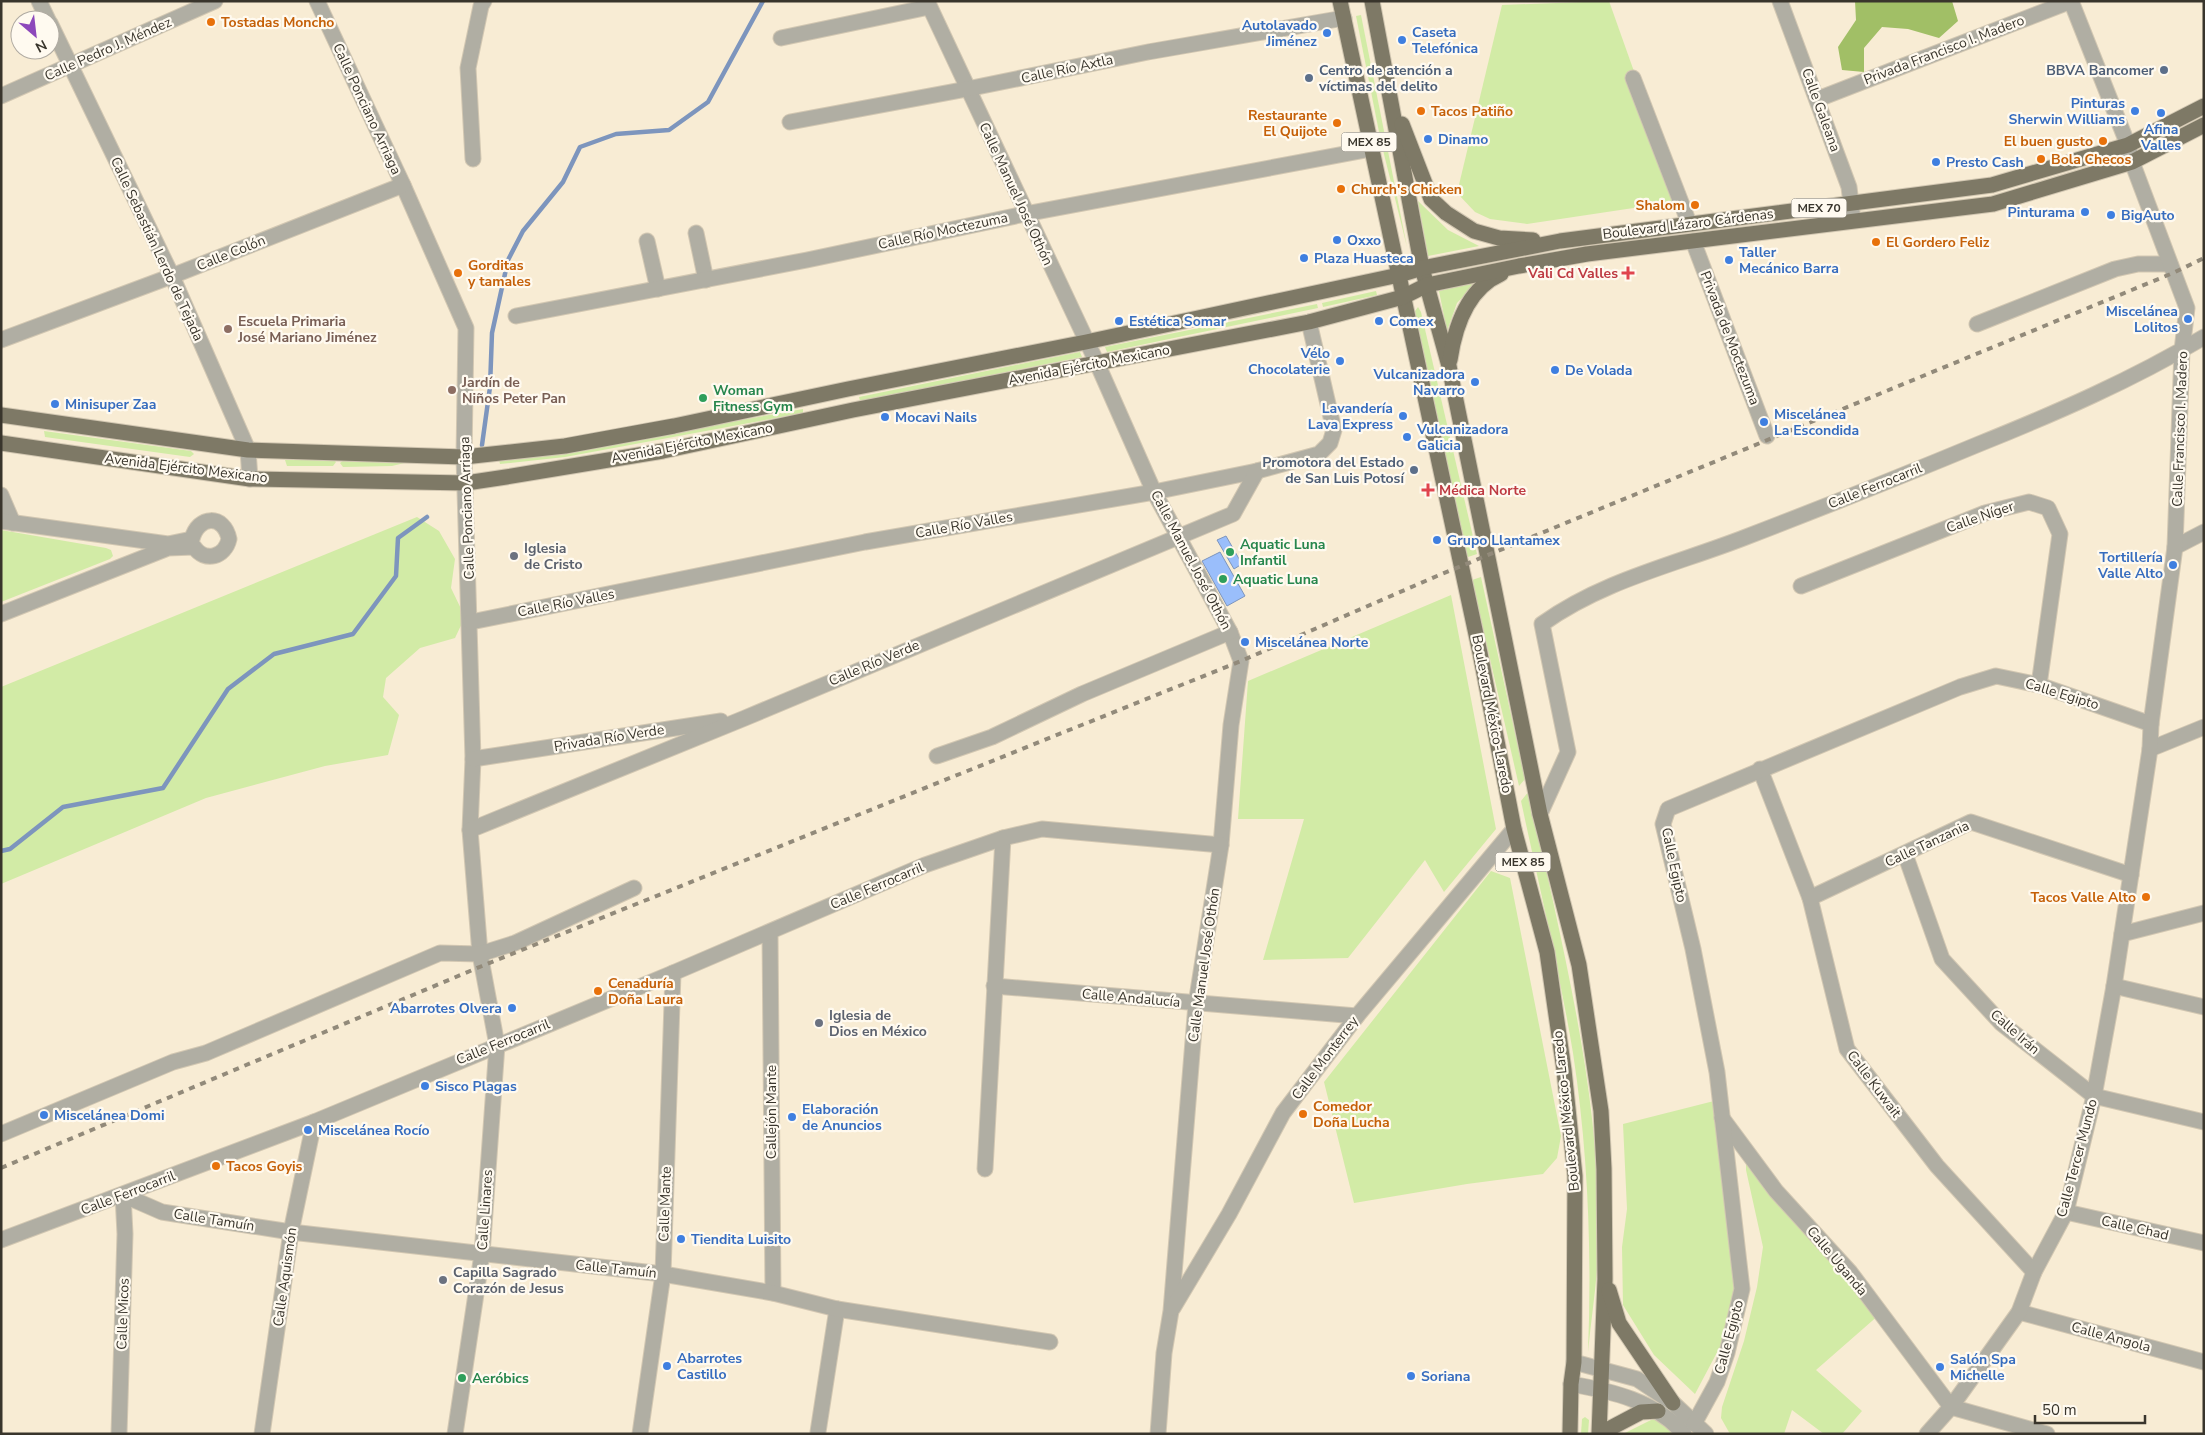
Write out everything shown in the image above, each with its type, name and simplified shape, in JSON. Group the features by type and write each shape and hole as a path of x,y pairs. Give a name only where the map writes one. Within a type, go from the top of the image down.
{"main road":[{"name":"Boulevard México-Laredo","path":"1372,1 1422,268 1449,366 1540,814 1579,964 1600,1101 1604,1169 1605,1279 1599,1434"},
{"name":"Boulevard México-Laredo","path":"1342,9 1484,670 1514,829 1547,952 1564,1070 1575,1176 1574,1362 1571,1384 1570,1434"},
{"path":"1388,85 1431,199 1474,231 1499,238 1560,241"},
{"name":"Boulevard Lázaro Cárdenas","path":"1399,275 1422,268 1560,241 1852,204 1992,184 2128,145 2204,106"},
{"name":"Boulevard Lázaro Cárdenas","path":"1403,297 1427,286 1519,266 1852,220 1993,204 2132,162 2204,125"},
{"path":"1449,366 1457,326 1475,292 1492,278 1519,266"},
{"name":"Avenida Ejército Mexicano","path":"1,415 248,450 464,457 565,446 674,426 1086,342 1399,275"},
{"name":"Avenida Ejército Mexicano","path":"1,442 250,479 466,483 663,451 853,410 1309,322 1403,297"},
{"path":"848,389 853,410"},
{"path":"1605,1279 1619,1323 1673,1403"},
{"path":"1606,1434 1607,1430 1641,1412 1658,1411"}],"street":[{"name":"Calle Pedro J. Méndez","path":"1,96 215,1"},
{"name":"Calle Ponciano Arriaga","path":"317,1 403,185 466,328 464,457 471,622 473,759 470,830 480,954 497,1044"},
{"path":"473,159 468,68 481,6 484,1"},
{"name":"Calle Galeana","path":"1780,1 1849,186 1852,220"},
{"name":"Privada Francisco I. Madero","path":"1818,99 2071,1"},
{"name":"Calle Francisco I. Madero","path":"2071,1 2128,145 2132,162 2187,308 2182,350 2175,547 2151,724 2150,749 2131,875"},
{"path":"781,38 928,4"},
{"name":"Calle Manuel José Othón","path":"928,4 1025,214 1097,363 1154,492 1230,632 1241,661 1231,725 1221,845 1196,1004 1171,1311 1164,1353 1158,1434"},
{"name":"Calle Río Axtla","path":"790,122 967,89 1148,52 1342,9"},
{"name":"Calle Sebastián Lerdo de Tejada","path":"60,45 172,276 248,450 250,479"},
{"path":"1633,78 1689,224"},
{"name":"Calle Río Moctezuma","path":"516,316 706,280 1025,214 1371,149"},
{"name":"Calle Colón","path":"1,340 172,276 403,185"},
{"path":"696,233 706,280"},
{"path":"647,241 658,289"},
{"name":"Privada de Moctezuma","path":"1693,241 1767,436"},
{"path":"1977,324 2115,270 2138,264 2170,264"},
{"name":"Calle Río Valles","path":"471,622 865,542 1154,492 1257,471 1319,454 1330,444 1334,430 1309,322"},
{"name":"Calle Ferrocarril","path":"1540,814 1568,752 1542,624 1562,610 1627,578 1714,550 1890,481 2082,402 2204,337"},
{"name":"Calle Río Verde","path":"470,830 745,718 1233,514 1257,471"},
{"path":"1,495 7,522 168,544 192,539 198,525 207,520 216,521 223,525 228,539 227,546 215,556 203,555 194,547 168,548 1,614"},
{"name":"Calle Níger","path":"1801,586 1985,513 2029,502 2048,508 2060,534 2039,684"},
{"path":"2175,547 2204,532"},
{"path":"937,756 992,737 1082,694 1230,632"},
{"name":"Calle Egipto","path":"1689,1429 1716,1382 1724,1361 1742,1289 1717,1072 1692,949 1663,824 1668,809 1960,687 1996,676 2039,684 2151,724"},
{"name":"Privada Río Verde","path":"473,759 745,718"},
{"path":"2150,749 2204,727"},
{"name":"Calle Kuwait","path":"1760,769 1810,898 1847,1049 1937,1166 2034,1272"},
{"name":"Calle Tanzania","path":"1810,898 1971,822 2131,875"},
{"name":"Calle Ferrocarril","path":"1,1240 314,1122 497,1044 673,973 925,865 1003,838 1042,829 1221,845"},
{"name":"Calle Monterrey","path":"1171,1311 1229,1214 1283,1113 1356,1016 1514,829"},
{"path":"985,1169 1003,838"},
{"name":"Calle Irán","path":"1904,854 1942,959 2000,1023 2094,1096 2204,1122"},
{"name":"Calle Tercer Mundo","path":"1927,1434 1951,1406 2019,1312 2034,1272 2066,1212 2094,1096 2114,986 2131,875"},
{"path":"1,1134 173,1062 206,1053 440,954 480,954 515,943 634,888"},
{"path":"2122,934 2204,913"},
{"name":"Callejón Mante","path":"770,932 773,1293"},
{"name":"Calle Mante","path":"640,1434 663,1274 673,973"},
{"name":"Calle Andalucía","path":"994,986 1356,1016"},
{"path":"2114,986 2204,1007"},
{"name":"Calle Linares","path":"456,1434 482,1254 497,1044"},
{"name":"Calle Uganda","path":"1722,1117 1776,1191 1850,1272 1951,1406"},
{"name":"Calle Aquismón","path":"262,1434 291,1232 314,1122"},
{"name":"Calle Tamuín","path":"124,1195 162,1212 291,1232 663,1274 773,1293 837,1309 1050,1342"},
{"name":"Calle Micos","path":"119,1434 125,1234 124,1195"},
{"name":"Calle Chad","path":"2066,1212 2204,1243"},
{"path":"818,1432 837,1309"},
{"name":"Calle Angola","path":"2019,1312 2204,1362"},
{"path":"1574,1362 1637,1378 1673,1403 1689,1429"},
{"path":"1571,1384 1601,1389 1623,1396 1658,1411 1689,1429 1706,1434"},
{"path":"1951,1406 2047,1434"}],"green space":[{"path":"1609,1 1680,201 1527,224 1490,219 1475,212 1457,193 1502,5"},
{"path":"1855,1 1952,1 1958,21 1939,38 1908,29 1882,27 1864,48 1864,72 1842,70 1838,47 1856,20"},
{"path":"1361,15 1407,247 1381,142 1356,16"},
{"path":"1418,201 1448,230 1479,246 1428,256"},
{"path":"1477,282 1457,303 1447,331 1439,291"},
{"path":"1376,291 1377,295 1323,307 1322,303"},
{"path":"1317,304 1318,308 1107,352 1105,347"},
{"path":"1418,307 1421,312 1477,554 1465,558 1415,311"},
{"path":"1080,352 1082,357 860,401 859,397"},
{"path":"803,409 803,413 565,457 500,464 499,460 573,450"},
{"path":"44,431 191,451 194,454 190,457 45,437"},
{"path":"285,460 334,460 336,462 333,466 287,466"},
{"path":"344,460 413,461 392,466 343,467 340,463"},
{"path":"417,517 439,531 455,559 451,588 465,617 455,638 420,648 386,678 383,697 399,715 388,755 325,766 206,798 1,884 1,687"},
{"path":"1,530 106,548 111,550 113,556 110,559 1,602"},
{"path":"1481,577 1525,779 1519,786 1472,580"},
{"path":"1451,595 1496,829 1444,892 1425,860 1348,958 1263,960 1304,819 1238,819 1248,681"},
{"path":"1529,791 1578,1023 1594,1139 1598,1198 1598,1257 1588,1352 1589,1239 1582,1127 1573,1053 1555,958 1521,801"},
{"path":"1491,871 1510,878 1561,1136 1557,1158 1543,1174 1467,1184 1354,1203 1324,1082"},
{"path":"1714,1101 1741,1307 1695,1394 1654,1355 1623,1305 1622,1247 1627,1209 1623,1124"},
{"path":"1746,1151 1880,1314 1816,1370 1862,1411 1842,1434 1824,1434 1792,1410 1784,1434 1730,1434 1721,1418 1722,1407 1744,1341 1757,1287 1763,1247 1746,1170"},
{"path":"1585,1417 1589,1420 1588,1434 1581,1434 1582,1419"},
{"path":"1657,1417 1677,1434 1623,1434"}],"water":[{"name":"Aquatic Luna Infantil","path":"1226,536 1242,564 1234,569 1217,540"},
{"name":"Aquatic Luna","path":"1220,552 1245,596 1227,606 1202,561"}],"waterway":[{"path":"482,445 490,387 492,333 508,260 523,231 563,182 580,147 616,134 669,130 708,102 763,1"},
{"path":"1,851 10,849 63,807 163,788 228,689 274,654 353,634 396,576 398,538 427,517"}],"railway":[{"path":"1,1168 482,966 1241,661 1437,576 2173,273 2204,258"}],"place":[{"name":"Tostadas Moncho","path":"211,22"},
{"name":"Autolavado Jiménez","path":"1327,33"},
{"name":"Caseta Telefónica","path":"1402,40"},
{"name":"BBVA Bancomer","path":"2164,70"},
{"name":"Centro de atención a víctimas del delito","path":"1309,78"},
{"name":"Tacos Patiño","path":"1421,111"},
{"name":"Pinturas Sherwin Williams","path":"2135,111"},
{"name":"Afina Valles","path":"2161,113"},
{"name":"Restaurante El Quijote","path":"1337,123"},
{"name":"Dinamo","path":"1428,139"},
{"name":"El buen gusto","path":"2103,141"},
{"name":"Bola Checos","path":"2041,159"},
{"name":"Presto Cash","path":"1936,162"},
{"name":"Church's Chicken","path":"1341,189"},
{"name":"Shalom","path":"1695,205"},
{"name":"Pinturama","path":"2085,212"},
{"name":"BigAuto","path":"2111,215"},
{"name":"Oxxo","path":"1337,240"},
{"name":"El Gordero Feliz","path":"1876,242"},
{"name":"Plaza Huasteca","path":"1304,258"},
{"name":"Taller Mecánico Barra","path":"1729,260"},
{"name":"Gorditas y tamales","path":"458,273"},
{"name":"Vali Cd Valles","path":"1628,273"},
{"name":"Miscelánea Lolitos","path":"2188,319"},
{"name":"Estética Somar","path":"1119,321"},
{"name":"Comex","path":"1379,321"},
{"name":"Escuela Primaria José Mariano Jiménez","path":"228,329"},
{"name":"Vélo Chocolaterie","path":"1340,361"},
{"name":"De Volada","path":"1555,370"},
{"name":"Vulcanizadora Navarro","path":"1475,382"},
{"name":"Jardín de Niños Peter Pan","path":"452,390"},
{"name":"Woman Fitness Gym","path":"703,398"},
{"name":"Minisuper Zaa","path":"55,404"},
{"name":"Lavandería Lava Express","path":"1403,416"},
{"name":"Mocavi Nails","path":"885,417"},
{"name":"Miscelánea La Escondida","path":"1764,422"},
{"name":"Vulcanizadora Galicia","path":"1407,437"},
{"name":"Promotora del Estado de San Luis Potosí","path":"1414,470"},
{"name":"Médica Norte","path":"1428,490"},
{"name":"Grupo Llantamex","path":"1437,540"},
{"name":"Aquatic Luna Infantil","path":"1230,552"},
{"name":"Iglesia de Cristo","path":"514,556"},
{"name":"Tortillería Valle Alto","path":"2173,565"},
{"name":"Aquatic Luna","path":"1223,579"},
{"name":"Miscelánea Norte","path":"1245,642"},
{"name":"Tacos Valle Alto","path":"2146,897"},
{"name":"Cenaduría Doña Laura","path":"598,991"},
{"name":"Abarrotes Olvera","path":"512,1008"},
{"name":"Iglesia de Dios en México","path":"819,1023"},
{"name":"Sisco Plagas","path":"425,1086"},
{"name":"Comedor Doña Lucha","path":"1303,1114"},
{"name":"Miscelánea Domi","path":"44,1115"},
{"name":"Elaboración de Anuncios","path":"792,1117"},
{"name":"Miscelánea Rocío","path":"308,1130"},
{"name":"Tacos Goyis","path":"216,1166"},
{"name":"Tiendita Luisito","path":"681,1239"},
{"name":"Capilla Sagrado Corazón de Jesus","path":"443,1280"},
{"name":"Abarrotes Castillo","path":"667,1366"},
{"name":"Salón Spa Michelle","path":"1940,1367"},
{"name":"Soriana","path":"1411,1376"},
{"name":"Aeróbics","path":"462,1378"}]}
